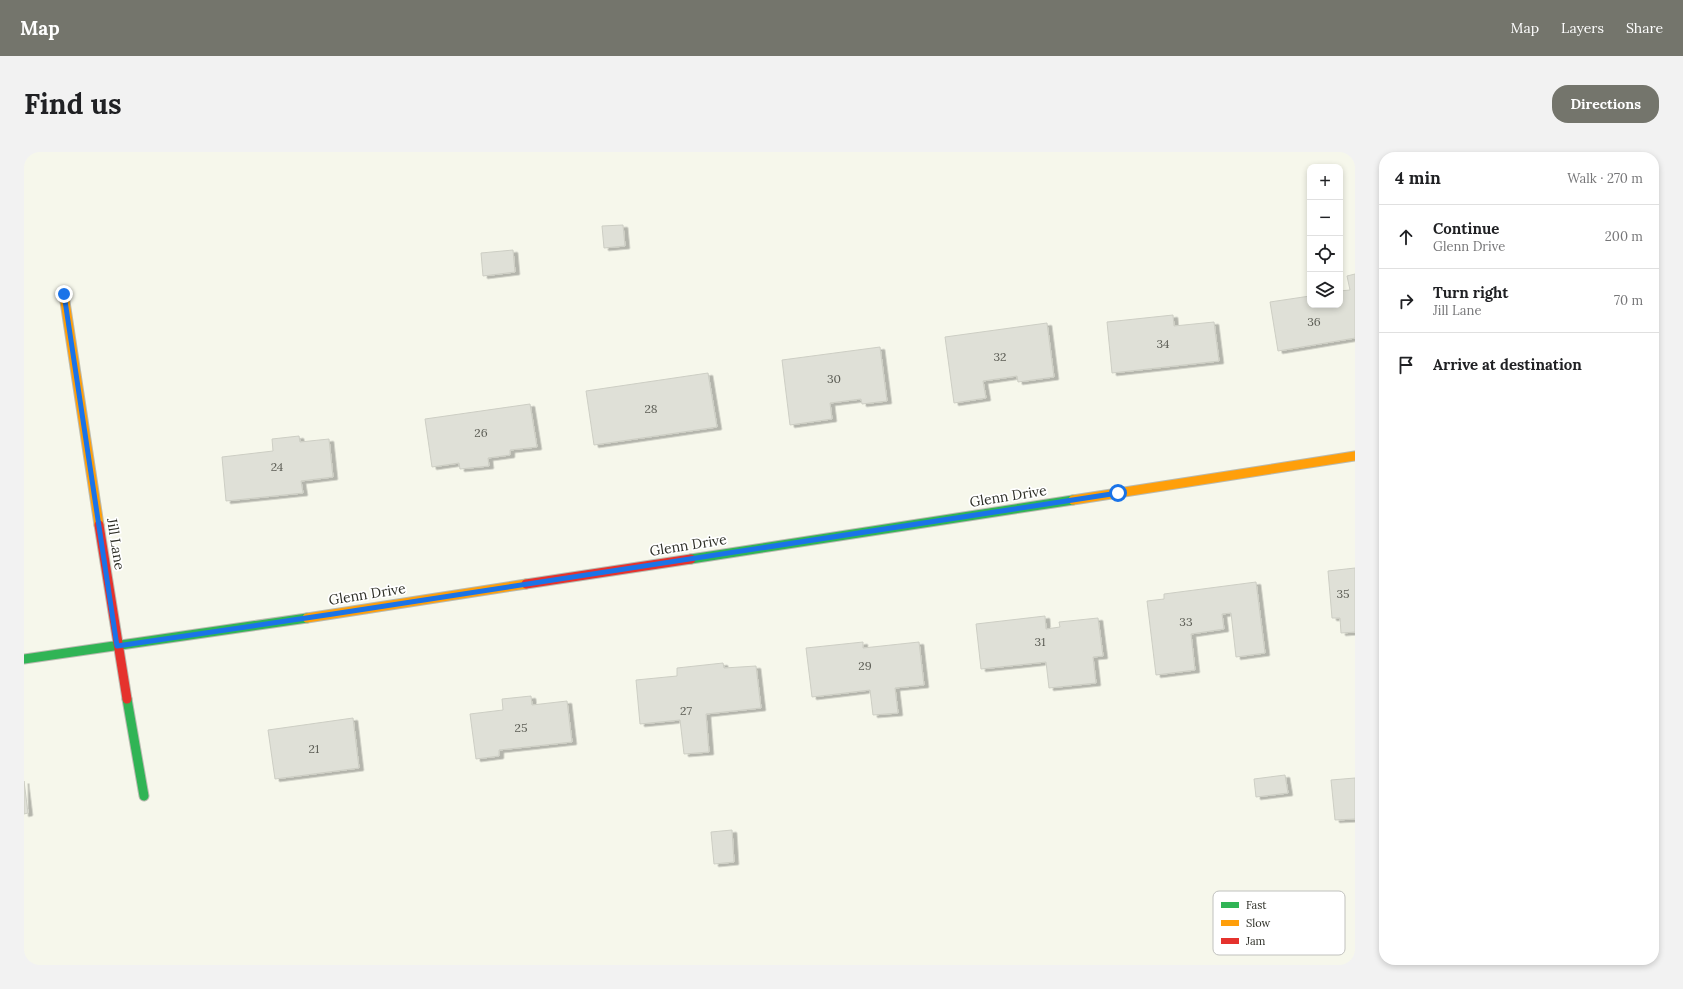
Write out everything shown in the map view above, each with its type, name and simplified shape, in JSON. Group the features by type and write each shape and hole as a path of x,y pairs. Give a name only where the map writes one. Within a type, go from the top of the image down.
{"street":[{"name":"Jill Lane","path":"64,294 117,646 144,796"},
{"name":"Glenn Drive","path":"24,659 333,614 1355,456"}],"building":[{"path":"623,225 625,246 604,248 602,226"},
{"path":"513,250 515,272 483,276 481,253"},
{"path":"1355,274 1355,338 1278,351 1270,302 1307,296 1307,308 1343,308 1343,291 1350,290 1347,276"},
{"path":"1173,315 1174,326 1214,322 1219,361 1112,373 1107,322"},
{"path":"1047,323 1054,377 1018,382 1017,376 983,381 986,398 954,403 945,337"},
{"path":"880,347 887,401 862,404 861,399 830,403 832,419 790,425 782,360"},
{"path":"708,373 717,427 594,445 586,391"},
{"path":"530,404 537,447 510,450 510,455 488,458 489,466 460,469 459,463 432,467 425,419"},
{"path":"299,436 300,442 329,439 333,477 301,481 303,493 226,501 222,457 273,451 272,439"},
{"path":"1355,568 1355,632 1341,633 1340,618 1332,618 1328,571"},
{"path":"1256,582 1265,653 1236,657 1231,613 1222,614 1224,629 1191,634 1195,670 1156,675 1147,601 1164,599 1164,594"},
{"path":"1045,616 1046,629 1060,627 1059,622 1098,618 1103,656 1093,657 1096,683 1049,688 1046,662 981,669 976,624"},
{"path":"863,642 863,648 919,642 924,685 895,688 898,713 873,715 870,690 812,697 806,648"},
{"path":"723,663 724,668 756,666 761,708 706,714 709,752 684,754 680,720 640,724 636,680 677,676 677,668"},
{"path":"531,696 532,705 567,701 572,742 499,750 499,756 476,759 470,714 503,710 502,699"},
{"path":"353,718 359,768 275,779 268,730"},
{"path":"1285,775 1288,793 1256,797 1254,779"},
{"path":"1355,778 1355,819 1335,820 1331,780"},
{"path":"24,781 28,813 24,814"},
{"path":"732,830 734,862 714,864 711,832"}],"traffic: fast":[{"path":"691,559 1073,500"},
{"path":"24,659 307,618"},
{"path":"127,699 144,796"}],"traffic: slow":[{"path":"64,295 99,525"},
{"path":"1073,500 1355,456"},
{"path":"307,618 526,584"}],"traffic: jam":[{"path":"99,525 127,699"},
{"path":"526,584 691,559"}],"route":[{"path":"64,294 117,646 1118,493"}]}
